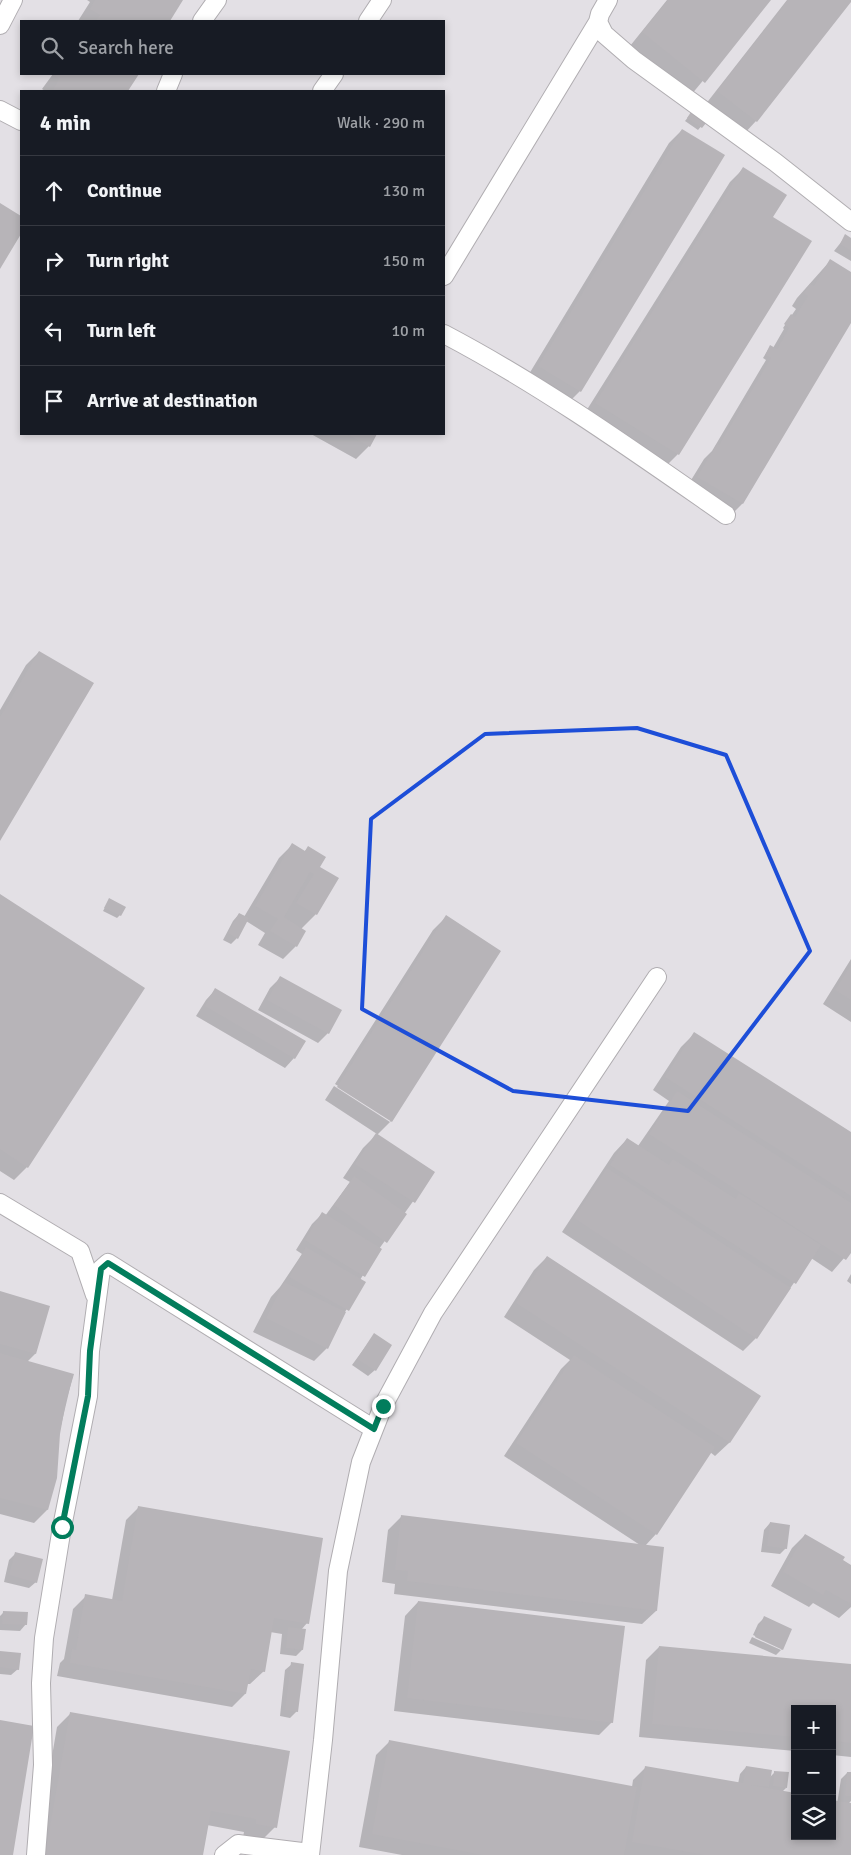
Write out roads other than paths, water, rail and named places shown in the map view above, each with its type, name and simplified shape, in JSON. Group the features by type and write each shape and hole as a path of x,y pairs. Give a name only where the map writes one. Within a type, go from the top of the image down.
{"street":[{"path":"0,25 13,0"},
{"path":"203,20 217,0"},
{"path":"369,20 382,0"},
{"path":"445,274 598,22 608,0"},
{"path":"598,22 604,34 634,60 774,162 851,222"},
{"path":"166,90 173,75"},
{"path":"323,90 333,75"},
{"path":"0,110 20,121"},
{"path":"445,335 496,361 605,431 726,515"},
{"path":"224,1855 238,1844 310,1854 323,1740 338,1571 361,1462 383,1406 433,1313 657,977"},
{"path":"0,1203 80,1251 96,1298"},
{"path":"36,1855 44,1765 41,1683 44,1638 62,1527 88,1396 90,1351 101,1269 108,1263 374,1429"}]}
